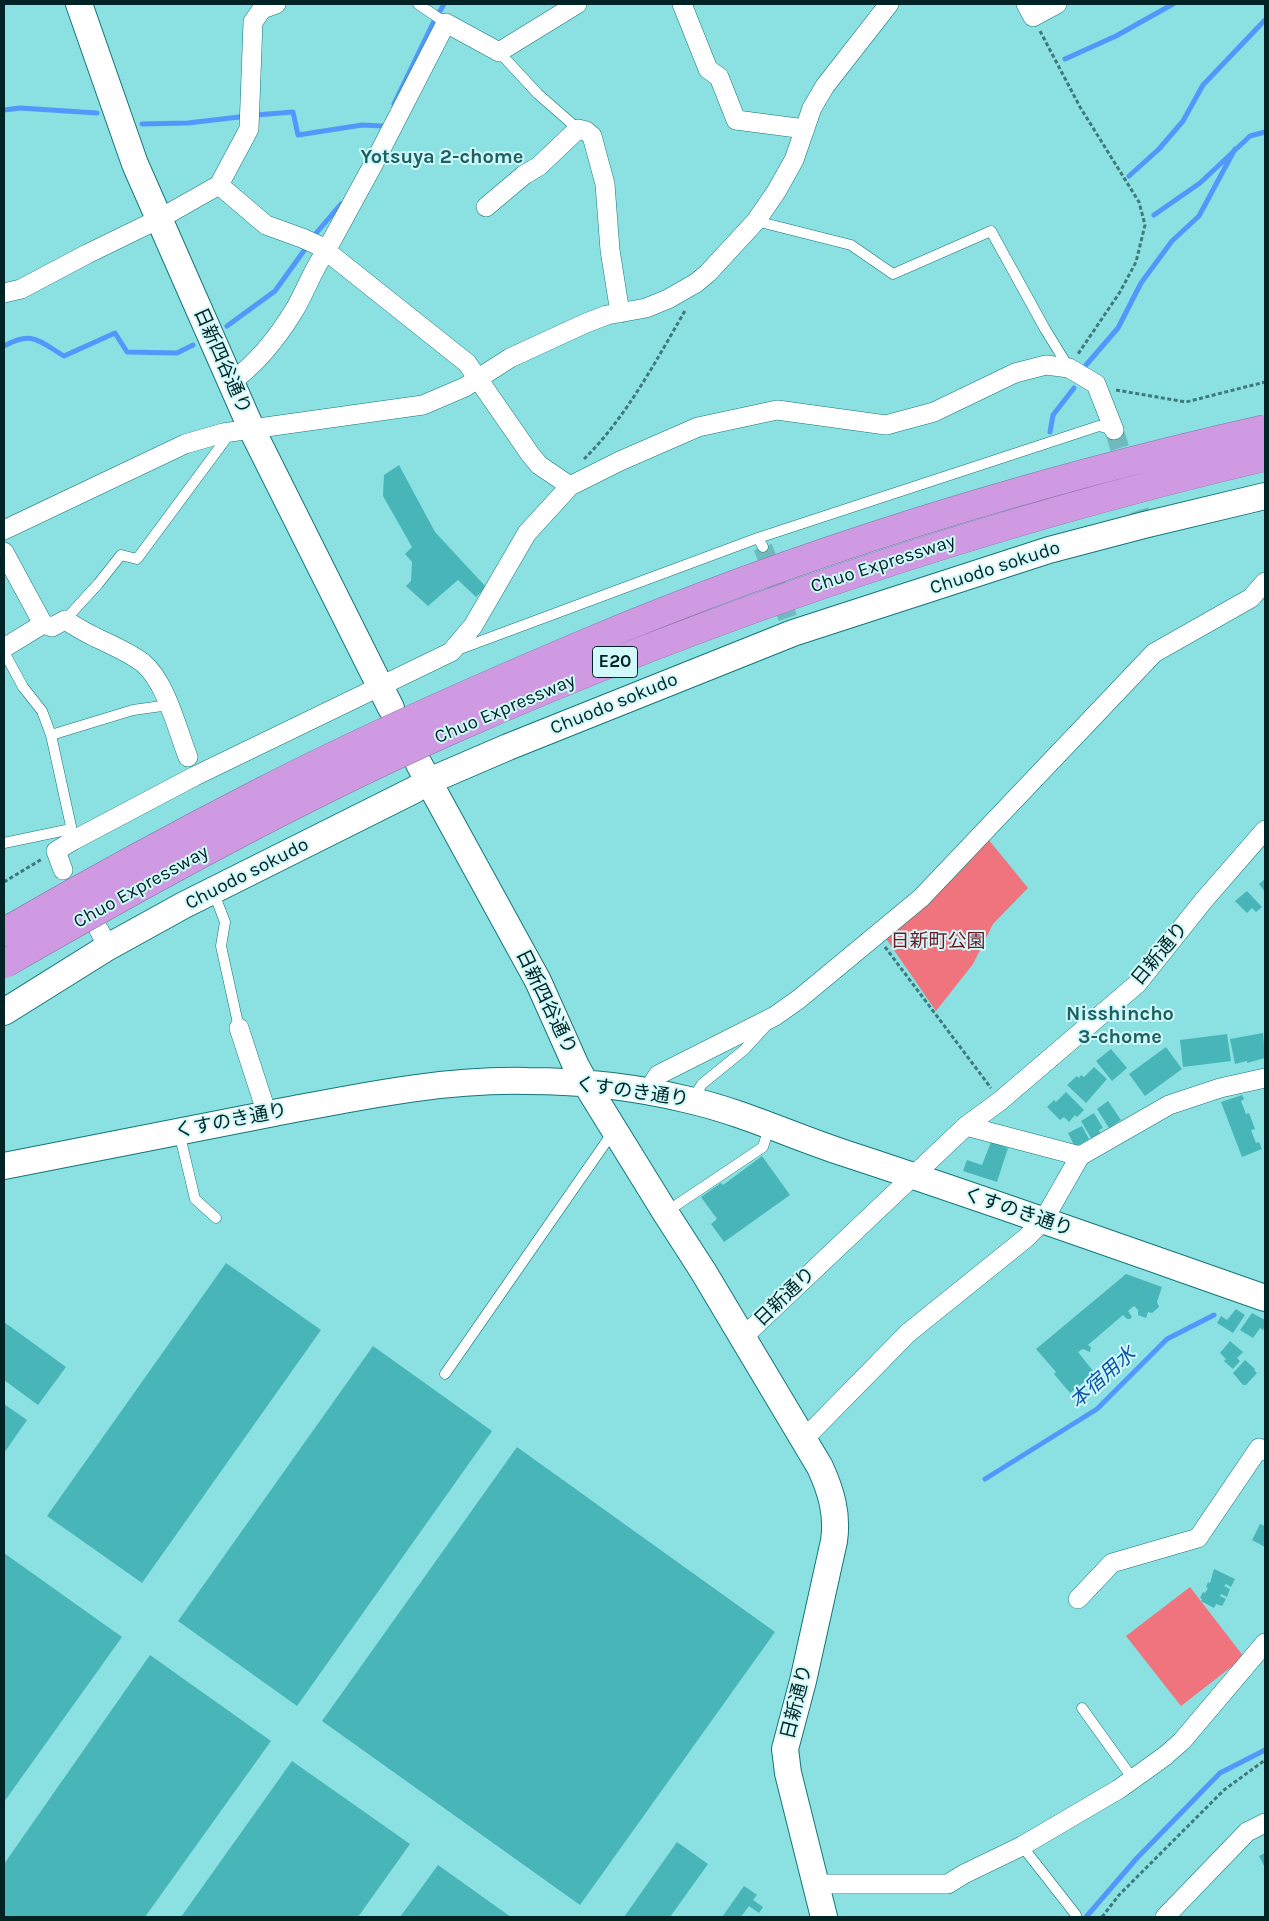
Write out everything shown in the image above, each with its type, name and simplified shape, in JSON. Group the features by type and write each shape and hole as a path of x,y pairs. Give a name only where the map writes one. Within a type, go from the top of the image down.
{"highway":[{"name":"Chuo Expressway","path":"4,932 111,871 264,790 432,710 588,642 730,587 844,546 948,512 1068,478 1265,429"},
{"name":"Chuo Expressway","path":"4,964 122,896 274,816 446,733 600,668 737,615 853,573 956,539 1084,503 1265,457"}],"street":[{"name":"日新四谷通り","path":"79,4 132,154 231,382 242,431 386,697"},
{"path":"4,293 21,289 159,219 219,185 249,129 253,22 262,9 276,4"},
{"path":"231,382 248,370 266,351 295,309 323,249 374,163 446,23 499,52 577,4"},
{"path":"682,4 708,69 719,78 736,120 805,129"},
{"path":"4,530 185,444 242,431 423,405 446,396 479,379 510,358 593,320 607,315 646,308 668,299 696,283 719,262 756,221 786,176 812,108 825,86 889,4"},
{"path":"1030,10 1057,4"},
{"path":"486,206 524,175 539,166 578,129 592,136 605,184 610,250 620,313"},
{"path":"219,185 266,225 302,238 323,249 467,363 530,454 539,464 570,486"},
{"path":"63,870 56,852 72,834 320,714 386,697 451,652 473,626 527,533 570,486 698,427 777,410 886,425 934,412 1015,373 1046,365 1069,368 1096,384 1114,430"},
{"name":"Chuodo sokudo","path":"4,1012 104,938 213,891 414,790 424,772 508,747 794,633 1049,550 1265,496"},
{"path":"4,552 43,624 52,627 65,620 143,663 156,678 169,705 188,757"},
{"path":"648,1091 658,1075 775,1016 921,898 1154,653 1251,598 1265,582"},
{"path":"4,650 43,624"},
{"name":"日新四谷通り","path":"424,772 538,981 586,1084 744,1337"},
{"name":"日新通り","path":"824,1917 788,1773 785,1749 831,1559 836,1517 827,1483 804,1439 744,1337 966,1126 1000,1101 1137,984 1204,900 1265,830"},
{"path":"239,1028 267,1114"},
{"path":"804,1439 908,1332 1026,1238 1043,1221 1080,1156 1169,1105 1220,1088 1265,1078"},
{"name":"くすのき通り","path":"4,1166 385,1091 457,1082 526,1080 586,1084 648,1091 692,1100 770,1125 830,1148 914,1175 1265,1298"},
{"path":"966,1126 1080,1156"},
{"path":"1078,1600 1112,1563 1198,1538 1259,1448 1265,1451"},
{"path":"816,1884 948,1884 964,1874 1022,1846 1133,1779 1165,1756 1182,1741 1265,1643"},
{"path":"1165,1917 1247,1832 1265,1823"}],"lane":[{"path":"418,4 446,23"},
{"path":"499,52 538,94 578,129"},
{"path":"756,221 850,245 893,274 991,231 1069,368"},
{"path":"451,652 758,538 1099,426 1114,430"},
{"path":"65,620 98,584 121,555 137,559 242,431"},
{"path":"758,538 763,547"},
{"path":"4,650 23,687 42,711 51,735 72,834 4,843"},
{"path":"51,735 133,710 169,705"},
{"path":"213,891 226,922 221,946 239,1028"},
{"path":"692,1100 702,1084 744,1050 775,1016"},
{"path":"665,1212 763,1147 770,1125"},
{"path":"179,1131 195,1199 216,1218"},
{"path":"445,1374 614,1131"},
{"path":"1082,1708 1133,1779"},
{"path":"1022,1846 1076,1914"}],"path":[{"path":"1030,10 1080,108 1140,202 1145,225 1136,262 1120,292 1069,368"},
{"path":"570,486 572,471 598,445 636,393 685,310 696,283"},
{"path":"1096,384 1116,390 1186,402 1265,382"},
{"path":"4,882 56,852"},
{"path":"875,935 1000,1101"},
{"path":"1102,1917 1119,1895 1224,1790 1265,1760"}],"green space":[{"name":"日新町公園","path":"988,839 1028,888 993,924 973,964 936,1011 885,937"},
{"path":"1190,1587 1244,1657 1181,1706 1126,1636"}],"building":[{"path":"399,465 435,532 486,587 476,597 458,580 428,606 406,586 411,581 412,562 405,554 412,547 383,496 384,475"},
{"path":"1265,879 1265,892 1259,884"},
{"path":"1247,891 1262,907 1256,912 1252,908 1247,913 1235,901"},
{"path":"1263,1033 1265,1058 1235,1064 1230,1039"},
{"path":"1227,1034 1231,1061 1183,1067 1180,1040"},
{"path":"1166,1047 1182,1069 1145,1096 1129,1074"},
{"path":"1111,1049 1127,1068 1112,1081 1096,1061"},
{"path":"1094,1067 1107,1079 1086,1103 1067,1085 1077,1076 1079,1078 1081,1075 1084,1077"},
{"path":"1066,1092 1084,1110 1077,1117 1075,1115 1069,1122 1064,1117 1060,1120 1047,1107 1054,1100 1056,1102"},
{"path":"1242,1095 1244,1099 1241,1101 1246,1114 1249,1113 1255,1129 1251,1130 1256,1143 1259,1142 1262,1149 1242,1157 1221,1102"},
{"path":"1108,1101 1121,1120 1109,1128 1097,1109"},
{"path":"1094,1113 1103,1128 1099,1130 1100,1133 1091,1138 1081,1121"},
{"path":"1082,1126 1089,1139 1075,1147 1068,1133"},
{"path":"991,1142 1008,1148 997,1182 963,1171 967,1160 982,1165"},
{"path":"762,1156 790,1195 724,1242 711,1224 717,1219 701,1197 721,1183 723,1185"},
{"path":"226,1263 321,1330 142,1583 47,1516"},
{"path":"1126,1274 1162,1287 1157,1302 1159,1307 1152,1313 1148,1312 1146,1318 1138,1315 1138,1310 1134,1306 1128,1311 1132,1317 1130,1319 1123,1315 1088,1345 1091,1347 1090,1352 1083,1349 1078,1352 1094,1372 1093,1375 1070,1393 1054,1374 1056,1372 1036,1349"},
{"path":"1236,1309 1245,1315 1233,1333 1217,1323 1221,1316 1227,1320"},
{"path":"1252,1313 1265,1320 1263,1330 1260,1328 1253,1338 1240,1330"},
{"path":"4,1322 66,1367 38,1405 4,1380"},
{"path":"1230,1341 1243,1352 1237,1358 1240,1361 1233,1369 1224,1361 1226,1359 1220,1353"},
{"path":"373,1346 492,1431 297,1706 178,1621"},
{"path":"1245,1360 1257,1373 1246,1385 1243,1385 1233,1373"},
{"path":"4,1404 27,1420 4,1453"},
{"path":"517,1447 775,1632 580,1905 322,1721"},
{"path":"1260,1524 1265,1526 1265,1547 1252,1540"},
{"path":"4,1553 122,1637 4,1802"},
{"path":"1214,1569 1235,1579 1231,1587 1226,1584 1224,1586 1230,1589 1227,1597 1221,1594 1220,1596 1226,1599 1222,1606 1216,1604 1214,1608 1201,1601 1202,1599 1200,1598 1208,1588 1206,1587 1208,1582 1210,1583"},
{"path":"150,1655 271,1741 145,1917 4,1917 4,1864"},
{"path":"292,1761 410,1844 358,1917 181,1917"},
{"path":"677,1842 708,1864 670,1917 624,1917"},
{"path":"1265,1853 1265,1868 1259,1856"},
{"path":"438,1865 511,1917 400,1917"},
{"path":"744,1886 757,1895 753,1900 763,1907 759,1913 749,1906 741,1917 722,1917"}],"waterway":[{"path":"394,104 444,4"},
{"path":"1065,59 1116,36 1173,4"},
{"path":"1129,176 1159,149 1183,121 1203,85 1265,20"},
{"path":"4,110 20,108 97,113"},
{"path":"256,115 293,112 298,135 362,125 383,126"},
{"path":"142,124 188,123 239,117"},
{"path":"1154,215 1200,183 1250,136 1265,132"},
{"path":"1086,365 1118,328 1141,283 1172,241 1199,216 1235,149"},
{"path":"312,238 341,204"},
{"path":"227,326 275,291 308,245"},
{"path":"4,346 14,341 29,338 41,342 64,356 115,333 127,352 177,353 193,345"},
{"path":"1050,432 1053,415 1074,388"},
{"name":"本宿用水","path":"985,1479 1097,1409 1167,1339 1214,1315"},
{"path":"1086,1917 1137,1858 1220,1773 1265,1750"}],"tunnel":[{"path":"1114,430 1144,525"},
{"path":"763,547 793,633"}],"district":[{"name":"Yotsuya 2-chome","path":"442,157"},
{"name":"Nisshincho 3-chome","path":"1120,1026"}]}
